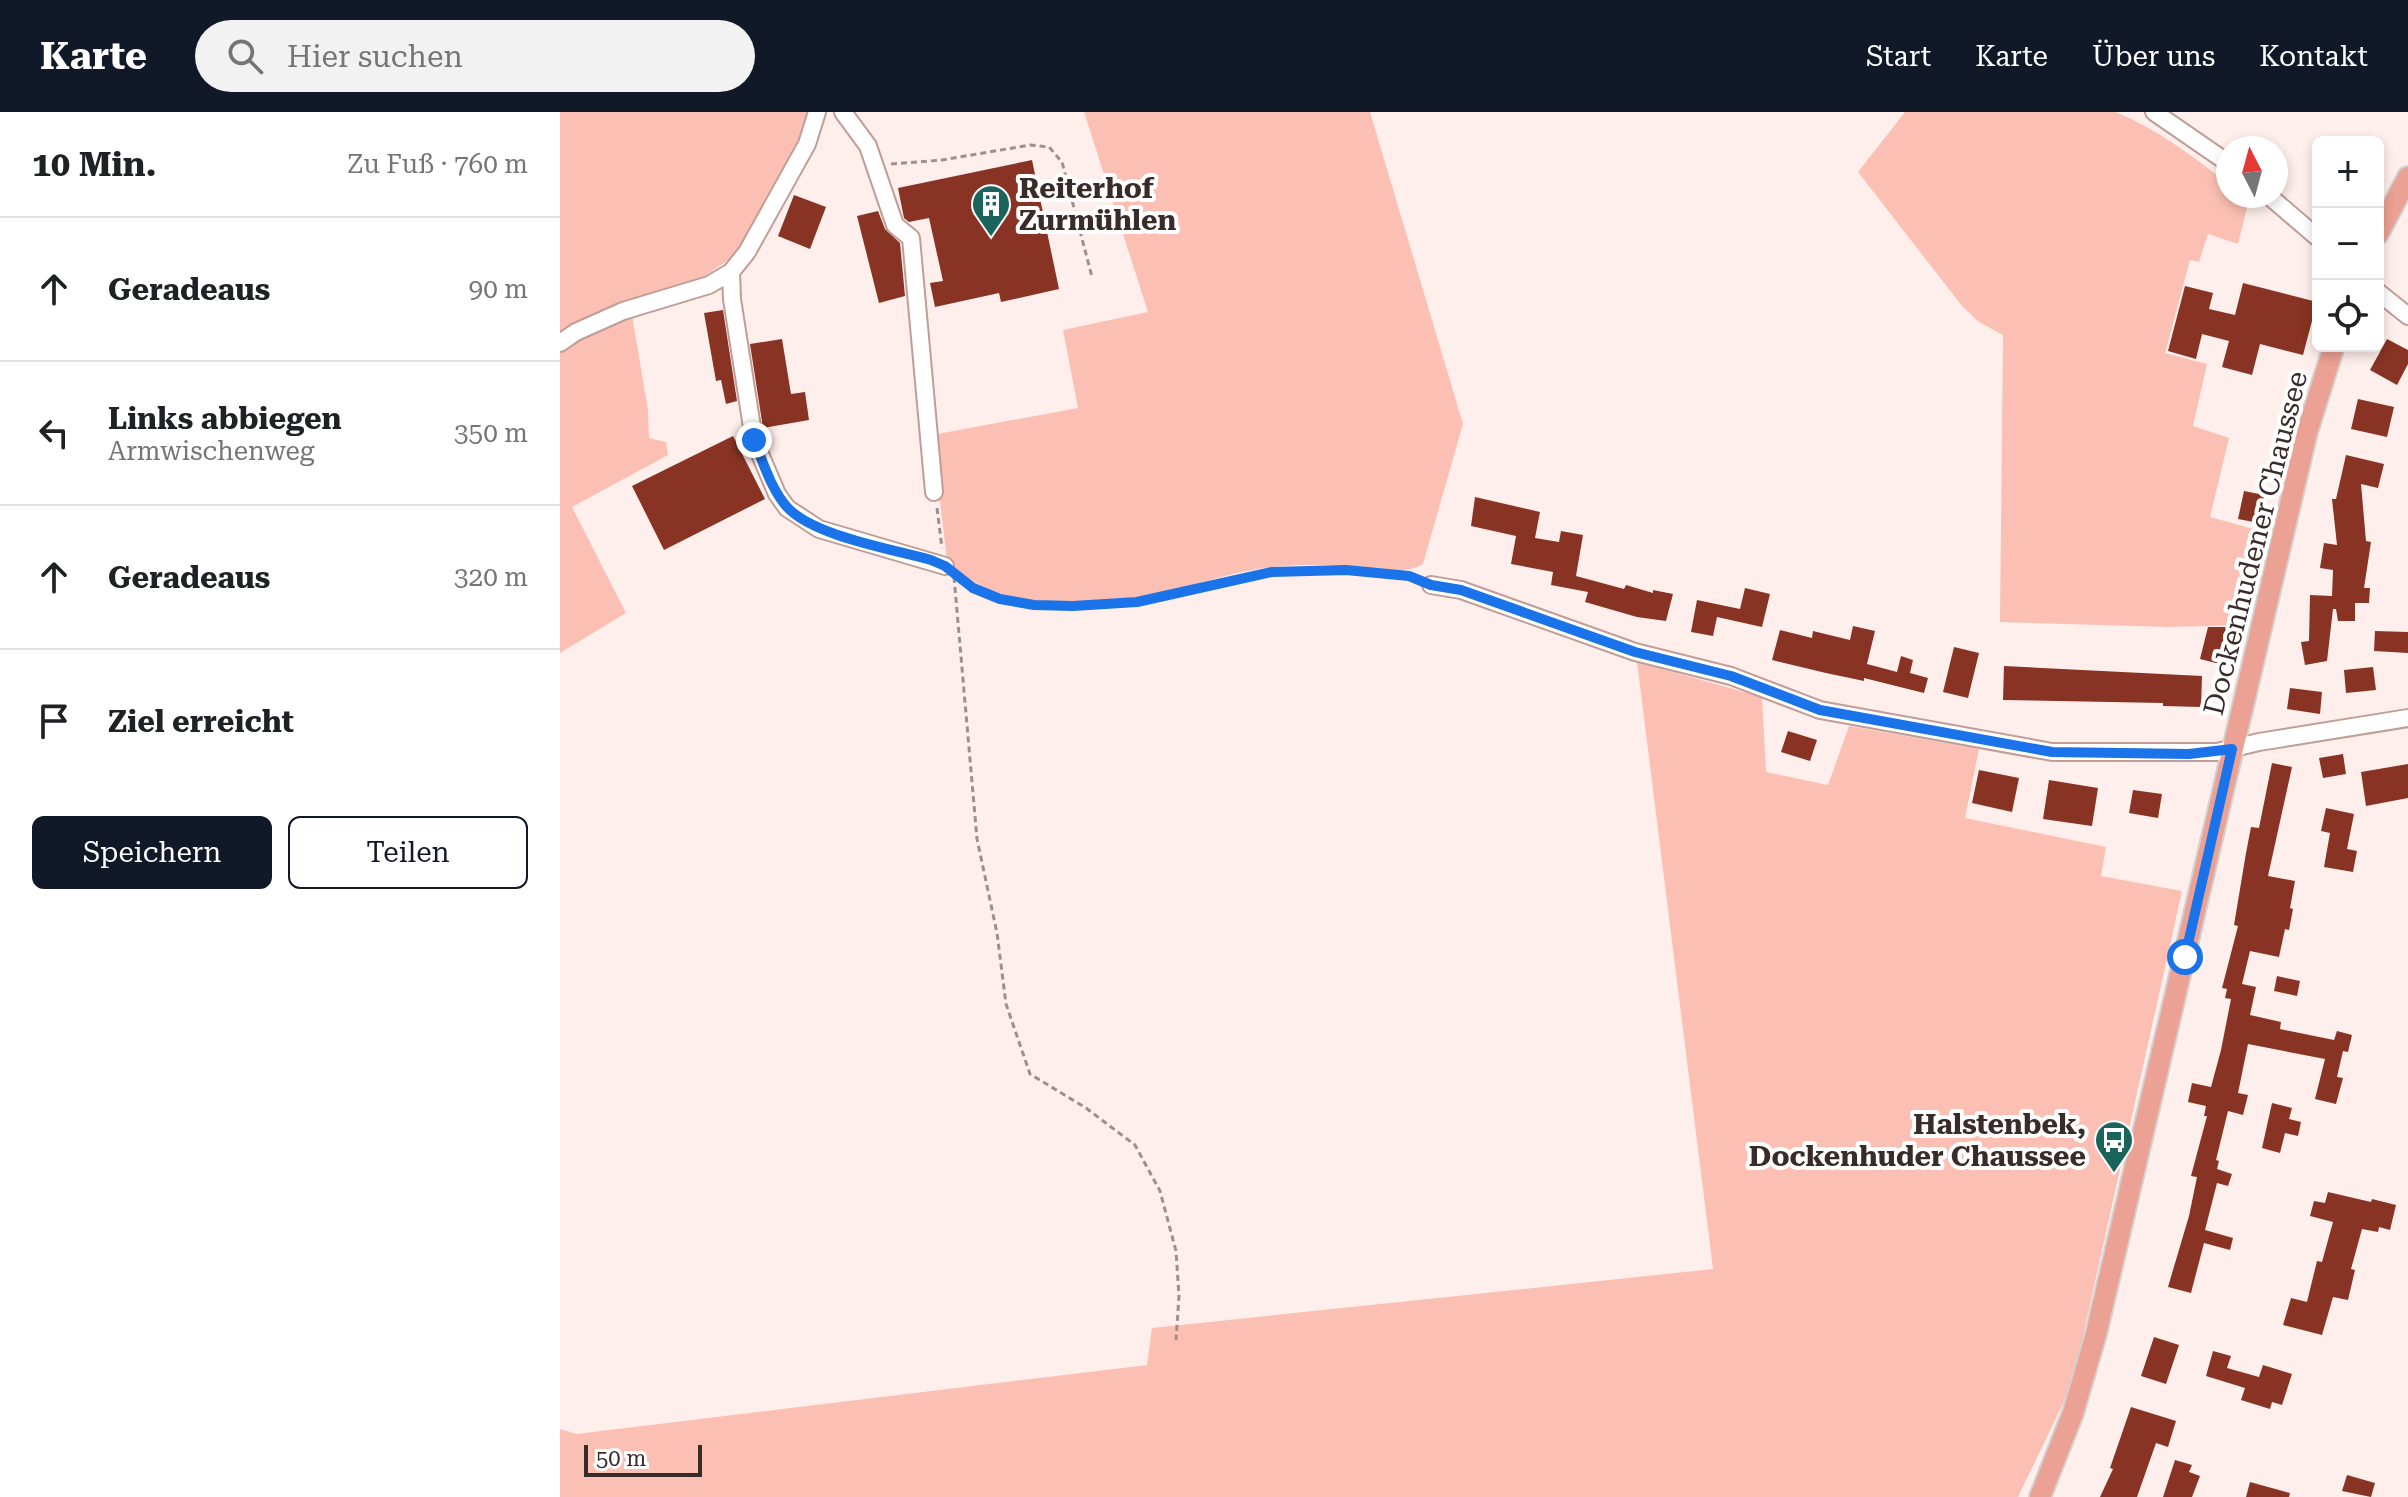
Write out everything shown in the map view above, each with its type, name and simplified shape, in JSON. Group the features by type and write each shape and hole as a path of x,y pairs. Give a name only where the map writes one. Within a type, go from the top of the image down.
{"main road":[{"path":"2384,223 2408,177"},
{"name":"Dockenhudener Chaussee","path":"2040,1497 2073,1413 2096,1334 2307,432 2332,352"}],"street":[{"path":"560,343 576,332 623,311 709,285 731,272 747,252 807,144 817,112"},
{"path":"843,112 868,146 895,225 911,238 934,492"},
{"path":"2154,112 2216,155"},
{"path":"2283,208 2312,233"},
{"path":"731,272 732,299 754,440 777,494 787,508 819,529 945,566"},
{"path":"2384,297 2408,316"},
{"path":"1431,585 1461,590 1635,652 1731,676 1820,710 2052,752 2189,754 2408,718"}],"path":[{"path":"875,166 942,160 1030,145 1049,147 1062,162 1092,277"},
{"path":"934,492 945,566"},
{"path":"1176,1340 1179,1296 1176,1251 1160,1191 1135,1145 1086,1108 1030,1074 1006,1004 997,933 977,839 954,575 973,588 1000,599 1034,605 1073,606 1137,602 1272,572 1346,570 1409,576 1431,585"}],"shaded area":[{"path":"560,112 808,112 799,141 748,247 691,285 631,309 648,410 649,438 666,442 668,455 572,507 626,613 560,653"},
{"path":"1084,112 1370,112 1463,424 1423,564 1395,571 1337,566 1282,566 1256,569 1153,594 1061,603 1036,601 987,589 966,577 947,560 932,435 1078,408 1063,330 1148,312"},
{"path":"1905,112 2116,112 2160,135 2216,175 2216,208 2247,208 2238,244 2208,234 2199,262 2190,260 2165,353 2207,364 2193,426 2229,438 2210,517 2268,533 2245,625 2168,627 2000,622 2003,335 1979,322 1962,306 1858,172"},
{"path":"1637,662 1762,697 1766,772 1828,785 1849,726 1979,749 1965,818 2106,847 2101,876 2182,891 2072,1385 2018,1497 560,1497 560,1429 576,1434 1147,1365 1152,1328 1713,1269"}],"building":[{"name":"Reiterhof Zurmühlen","path":"1032,160 1059,289 1001,302 999,293 935,307 930,283 943,281 929,218 909,222 904,218 898,188"},
{"path":"794,195 826,207 810,249 778,236"},
{"path":"878,211 885,229 900,243 905,296 879,303 857,216"},
{"path":"2243,283 2312,301 2312,321 2303,355 2260,344 2252,375 2222,367 2229,341 2202,334 2196,359 2168,351 2185,286 2213,293 2209,309 2235,315"},
{"path":"723,310 737,401 726,404 721,380 716,381 704,313"},
{"path":"782,339 791,394 805,392 809,420 763,428 750,344"},
{"path":"2387,339 2408,350 2408,364 2397,385 2370,370 2380,352 2384,352"},
{"path":"2358,399 2394,407 2387,437 2351,429"},
{"path":"733,436 765,499 664,550 632,486"},
{"path":"2346,455 2384,464 2378,488 2361,484 2366,541 2371,542 2364,588 2370,588 2369,603 2355,603 2355,621 2338,621 2336,609 2333,609 2327,661 2305,665 2301,642 2309,641 2310,595 2332,596 2333,570 2320,568 2324,543 2337,545 2332,499 2336,499"},
{"path":"2244,491 2264,495 2259,523 2238,519"},
{"path":"1475,497 1540,512 1535,538 1559,542 1561,531 1583,535 1576,576 1624,589 1626,585 1653,593 1653,590 1673,594 1666,621 1637,617 1585,602 1588,592 1551,585 1553,572 1511,564 1516,536 1471,526"},
{"path":"1745,588 1770,594 1762,627 1717,617 1713,636 1691,632 1697,600 1740,609"},
{"path":"1853,626 1875,631 1867,664 1897,672 1901,656 1913,660 1910,673 1928,678 1924,693 1772,660 1780,630 1812,638 1813,631 1850,640"},
{"path":"2208,627 2229,627 2224,665 2200,659"},
{"path":"2375,631 2408,632 2408,653 2374,651"},
{"path":"1954,647 1979,653 1968,698 1943,692"},
{"path":"2004,666 2202,676 2201,707 2163,706 2163,703 2003,700"},
{"path":"2373,667 2376,690 2346,693 2344,670"},
{"path":"2290,688 2322,692 2320,714 2287,709"},
{"path":"1788,731 1817,740 1810,761 1781,752"},
{"path":"2343,754 2346,774 2323,778 2319,758"},
{"path":"2272,763 2292,767 2268,876 2295,881 2290,908 2293,909 2279,957 2250,951 2242,984 2256,987 2250,1015 2281,1022 2280,1029 2334,1040 2337,1031 2352,1035 2348,1052 2343,1051 2337,1077 2343,1078 2336,1104 2315,1099 2325,1059 2248,1044 2238,1093 2248,1095 2243,1115 2228,1111 2216,1160 2219,1161 2217,1169 2232,1174 2228,1186 2217,1183 2205,1230 2233,1238 2230,1250 2204,1243 2191,1293 2168,1287 2189,1216 2197,1177 2191,1176 2207,1116 2204,1116 2206,1106 2188,1102 2192,1083 2211,1087 2221,1050 2231,999 2225,998 2227,989 2222,988 2238,926 2234,925 2251,827 2259,828"},
{"path":"2408,764 2408,798 2366,806 2361,772"},
{"path":"1979,770 2019,778 2012,812 1972,803"},
{"path":"2049,780 2098,788 2092,826 2043,819"},
{"path":"2133,790 2162,794 2158,818 2129,813"},
{"path":"2326,808 2354,814 2347,849 2357,851 2353,872 2324,867 2330,833 2321,831"},
{"path":"2277,976 2300,981 2297,996 2274,991"},
{"path":"2272,1103 2292,1108 2289,1119 2301,1122 2298,1136 2285,1133 2280,1153 2262,1148"},
{"path":"2328,1192 2396,1205 2390,1230 2379,1227 2378,1232 2362,1229 2351,1269 2355,1270 2348,1300 2333,1297 2322,1335 2283,1325 2291,1298 2307,1302 2317,1261 2322,1262 2333,1222 2310,1216 2314,1201 2325,1203"},
{"path":"2154,1337 2179,1345 2166,1384 2141,1376"},
{"path":"2213,1351 2231,1356 2227,1368 2259,1377 2263,1365 2292,1374 2282,1405 2272,1402 2270,1409 2241,1400 2245,1388 2206,1376"},
{"path":"2131,1407 2176,1421 2168,1447 2156,1443 2137,1497 2100,1497 2113,1469 2110,1468"},
{"path":"2175,1460 2192,1465 2189,1472 2200,1476 2192,1497 2163,1497"},
{"path":"2347,1475 2375,1483 2371,1497 2342,1491"},
{"path":"2250,1482 2290,1493 2289,1497 2246,1497"}],"place":[{"name":"Reiterhof Zurmühlen","path":"991,238"},
{"name":"Halstenbek, Dockenhuder Chaussee","path":"2114,1174"}],"route":[{"path":"754,440 777,494 800,519 819,529 931,560 945,566 973,588 1000,599 1034,605 1073,606 1137,602 1272,572 1346,570 1409,576 1431,585 1461,590 1635,652 1731,676 1820,710 2052,752 2189,754 2232,749 2185,957"}]}
